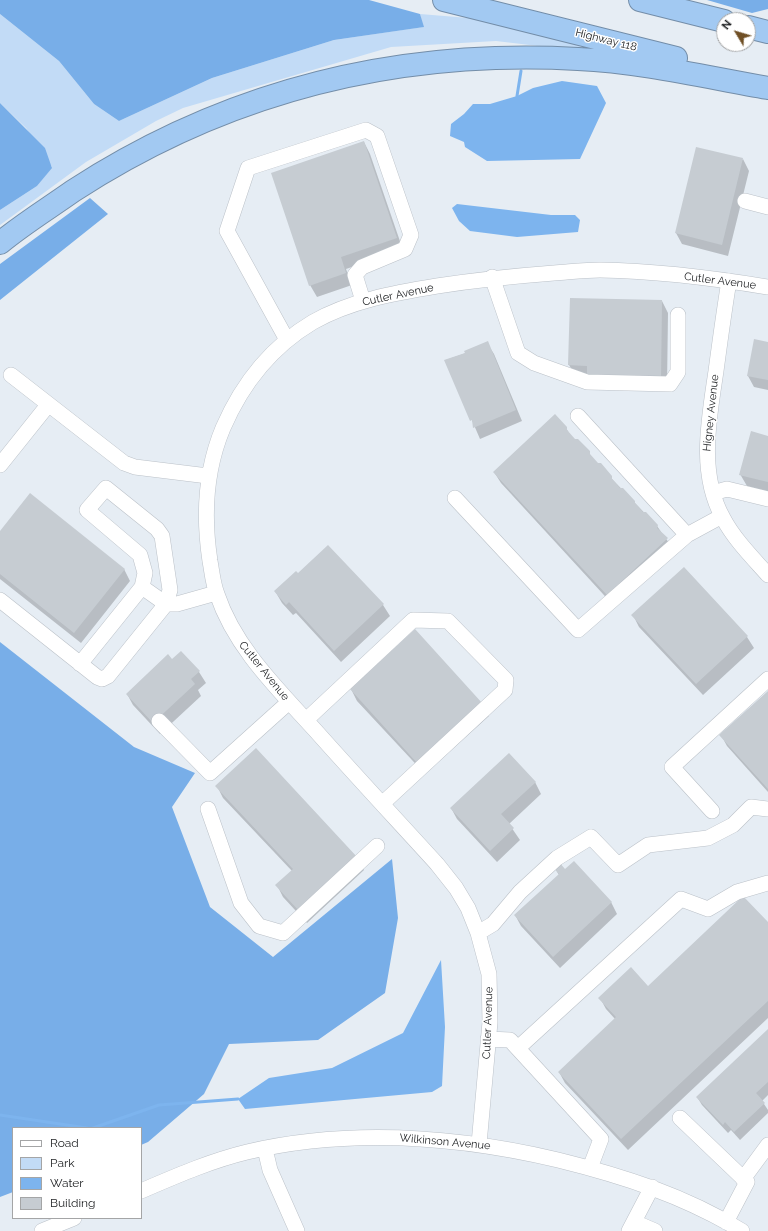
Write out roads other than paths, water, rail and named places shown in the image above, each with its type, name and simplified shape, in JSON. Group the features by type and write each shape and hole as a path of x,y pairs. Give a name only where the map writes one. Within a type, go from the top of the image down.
{"highway":[{"name":"Highway 118","path":"444,0 768,81"},
{"path":"640,0 716,19"},
{"path":"756,29 768,32"},
{"path":"0,243 49,207 94,178 158,142 239,106 342,76 457,59 519,57 580,59 641,65 768,88"}],"street":[{"path":"287,340 228,231 248,168 366,130 377,136 410,235 405,249 362,267 355,275 363,301"},
{"path":"745,201 768,207"},
{"name":"Cutler Avenue","path":"479,1144 488,1039 489,974 478,933 468,908 456,888 383,803 289,702 251,658 236,636 216,593 205,530 208,476 218,439 230,412 249,380 267,358 287,340 314,322 363,301 407,291 492,277 598,270 729,281 768,287"},
{"path":"492,277 518,352 534,363 587,382 670,384 678,372 678,315"},
{"name":"Higney Avenue","path":"729,281 707,429 707,455 713,493 722,516 747,552 768,575"},
{"path":"11,375 124,463 135,467 208,476"},
{"path":"0,465 48,405"},
{"path":"578,416 687,535"},
{"path":"0,600 97,678 102,679 108,676 166,604 170,590 164,546 160,532 106,488 87,510 140,555 145,573 142,586 80,664"},
{"path":"713,493 727,489 768,498"},
{"path":"455,498 578,630 687,535 722,516"},
{"path":"140,555 164,546"},
{"path":"142,586 166,604 177,604 216,593"},
{"path":"306,720 413,620 448,621 506,680 505,690 383,803"},
{"path":"712,811 672,767 768,679"},
{"path":"159,721 210,773 289,702"},
{"path":"478,933 492,924 520,892 557,858 591,837 618,866 648,845 708,838 733,825 751,807 768,809"},
{"path":"208,809 241,903 259,926 284,933 377,846"},
{"path":"518,1048 680,899 708,909 737,892 768,883"},
{"path":"488,1039 510,1040 601,1139 590,1168"},
{"path":"680,1118 747,1182 726,1222"},
{"name":"Wilkinson Avenue","path":"142,1191 206,1164 264,1149 300,1142 358,1138 410,1137 479,1144 518,1151 590,1168 652,1187 675,1196 742,1231"},
{"path":"743,1179 768,1145"},
{"path":"264,1149 270,1170 297,1231"},
{"path":"652,1187 631,1226 655,1231"},
{"path":"42,1231 72,1219"}],"water":[{"path":"562,81 597,86 606,103 580,159 487,161 465,147 464,142 450,136 451,124 464,114 473,104 490,104 517,96 533,88"},
{"path":"457,204 551,215 575,215 580,220 578,232 517,237 470,231 459,221 452,208"},
{"path":"441,960 445,1027 442,1086 432,1092 245,1109 238,1099 269,1078 332,1068 403,1033"}],"waterway":[{"path":"517,96 521,71"},
{"path":"96,1127 159,1105 238,1099"},
{"path":"0,1115 80,1127"}]}
